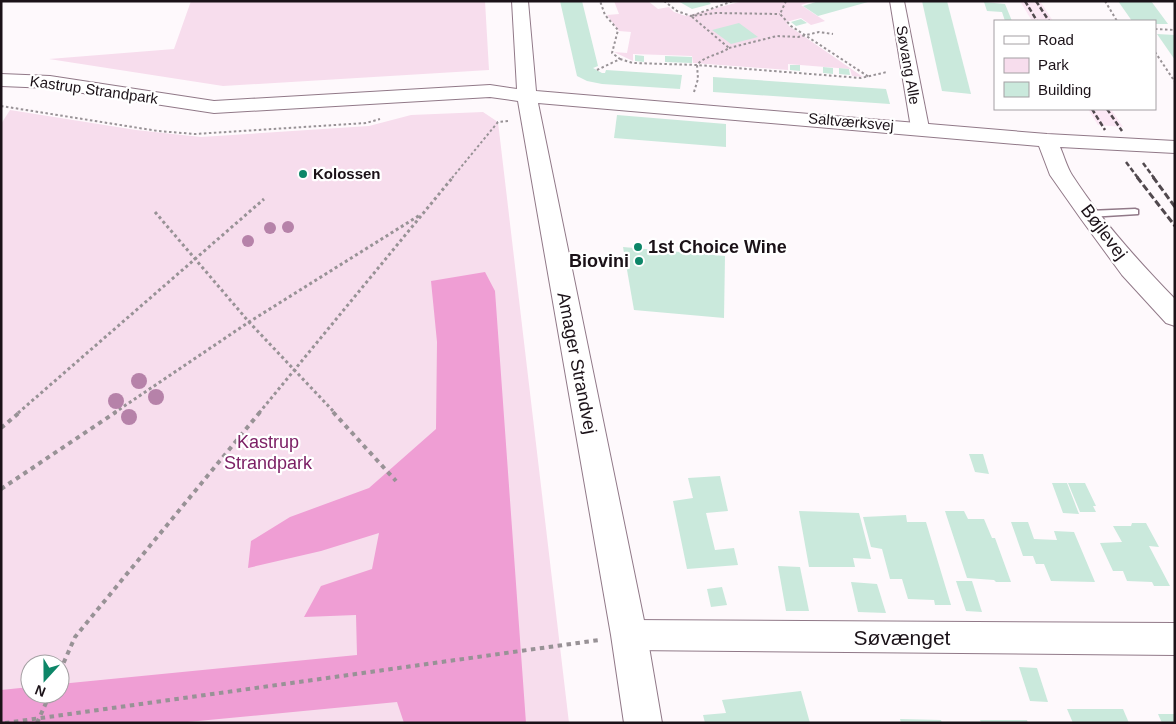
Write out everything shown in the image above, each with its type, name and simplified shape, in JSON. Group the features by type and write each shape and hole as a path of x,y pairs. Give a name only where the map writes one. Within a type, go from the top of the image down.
{"street":[{"name":"Amager Strandvej","path":"520,1 527,96 629,636 643,723"},
{"name":"Søvang Alle","path":"897,1 920,128"},
{"name":"Kastrup Strandpark","path":"1,80 50,82 214,107 490,91 527,96"},
{"name":"Kastrup Strandpark","path":"1,93 32,94 176,118 211,121 492,104 527,96"},
{"name":"Saltværksvej","path":"527,96 1047,140 1175,146"},
{"name":"Bøjlevej","path":"1047,140 1061,175 1088,214 1132,269 1175,316"},
{"name":"Søvænget","path":"629,636 1175,639"}],"lane":[{"path":"1088,214 1135,212"}],"path":[{"path":"600,1 605,14 618,30 612,53 632,63 698,65 861,78 883,72 910,74"},
{"path":"664,1 677,11 691,16 729,48"},
{"path":"691,16 734,1"},
{"path":"780,14 786,1"},
{"path":"1105,1 1117,20"},
{"path":"691,16 716,13 780,14 791,26 869,77"},
{"path":"1156,29 1175,30"},
{"path":"693,110 694,87 698,79 698,65 701,60 722,53 729,48 776,36 798,37 819,32 833,34"},
{"path":"1156,54 1175,82"},
{"path":"597,70 620,58"},
{"path":"68,654 75,637 498,122 532,121"},
{"path":"1,428 264,199"},
{"path":"155,212 249,322 295,369 396,481"},
{"path":"1,489 249,322 422,213"},
{"path":"5,723 629,636"},
{"path":"38,723 46,704"}],"shaded area":[{"path":"1020,1 1040,1 1052,20 1031,20"},
{"path":"1089,110 1112,110 1123,127 1098,125"},
{"path":"485,272 495,291 526,723 404,723 397,702 177,723 1,723 1,690 20,688 20,704 70,704 70,683 357,655 356,615 304,617 321,586 372,569 379,533 321,551 248,568 251,541 290,517 369,488 436,429 437,342 431,281"}],"green space":[{"path":"191,1 485,1 489,70 223,86 49,59 174,49"},
{"path":"614,1 648,1 658,9 669,7 674,12 686,16 743,1 814,1 801,5 825,21 811,25 801,18 786,22 789,26 863,77 852,76 850,69 788,64 788,70 693,63 692,56 633,54 633,61 614,52 627,53 631,32 619,31 607,15 619,14"},
{"name":"Kastrup Strandpark","path":"10,110 136,130 201,137 369,126 411,115 483,112 498,122 569,723 1,723 1,124"}],"building":[{"path":"560,1 582,1 598,66 593,68 602,73 605,73 606,70 682,75 680,89 602,84 587,81 577,76"},
{"path":"678,1 708,1 711,4 692,9"},
{"path":"819,1 868,2 818,16 803,6"},
{"path":"922,1 947,1 971,94 942,91"},
{"path":"1118,1 1151,1 1168,24 1156,24 1156,20 1131,20"},
{"path":"984,2 1005,4 1012,20 1005,20 1002,12 987,11"},
{"path":"801,19 807,23 796,26 791,22"},
{"path":"739,23 758,37 731,44 712,30"},
{"path":"1157,34 1175,35 1175,60"},
{"path":"635,55 644,56 644,62 635,61"},
{"path":"665,56 692,57 692,63 665,62"},
{"path":"790,65 800,65 800,71 790,70"},
{"path":"823,67 833,68 833,74 823,73"},
{"path":"839,68 849,69 850,75 839,74"},
{"path":"713,77 886,89 890,104 713,92"},
{"path":"617,115 726,124 726,147 614,138"},
{"path":"623,247 725,256 724,318 634,310"},
{"path":"969,454 983,454 989,474 975,472"},
{"path":"720,476 728,511 706,513 715,550 734,548 738,565 687,569 673,501 693,498 688,478"},
{"path":"1052,483 1067,483 1079,514 1063,513"},
{"path":"1068,483 1085,483 1096,506 1093,506 1096,512 1080,512"},
{"path":"799,511 859,513 871,559 853,558 855,567 809,567"},
{"path":"945,511 964,511 968,519 984,519 992,538 995,538 1011,582 967,578"},
{"path":"906,515 907,522 926,522 951,605 935,605 934,600 908,599 902,579 890,579 882,549 871,547 863,517"},
{"path":"1011,522 1028,522 1034,539 1057,540 1054,531 1074,532 1095,582 1051,581 1044,564 1036,564 1033,556 1023,556"},
{"path":"1132,523 1146,523 1159,547 1149,546 1170,586 1154,586 1152,582 1127,581 1123,571 1113,571 1100,543 1122,542 1113,526 1131,526"},
{"path":"778,566 800,567 809,611 786,611"},
{"path":"956,581 972,581 982,612 966,611"},
{"path":"851,582 877,584 886,613 858,612"},
{"path":"722,587 727,605 711,607 707,589"},
{"path":"1019,667 1037,668 1048,702 1030,701"},
{"path":"801,691 810,723 705,723 703,715 726,713 722,700"},
{"path":"1067,709 1123,709 1129,723 1073,723"},
{"path":"1158,714 1175,714 1175,723 1162,723"},
{"path":"900,719 941,720 942,723 901,723"},
{"path":"980,720 1027,720 1028,723 981,723"}],"railway":[{"path":"1025,1 1036,20"},
{"path":"1036,1 1048,20"},
{"path":"1093,110 1105,130"},
{"path":"1108,110 1122,131"},
{"path":"1126,162 1138,178"},
{"path":"1143,163 1154,178"},
{"path":"1137,177 1175,226"},
{"path":"1153,177 1175,207"}],"place":[{"name":"Kolossen","path":"303,174"},
{"name":"1st Choice Wine","path":"638,247"},
{"name":"Biovini","path":"639,261"}]}
